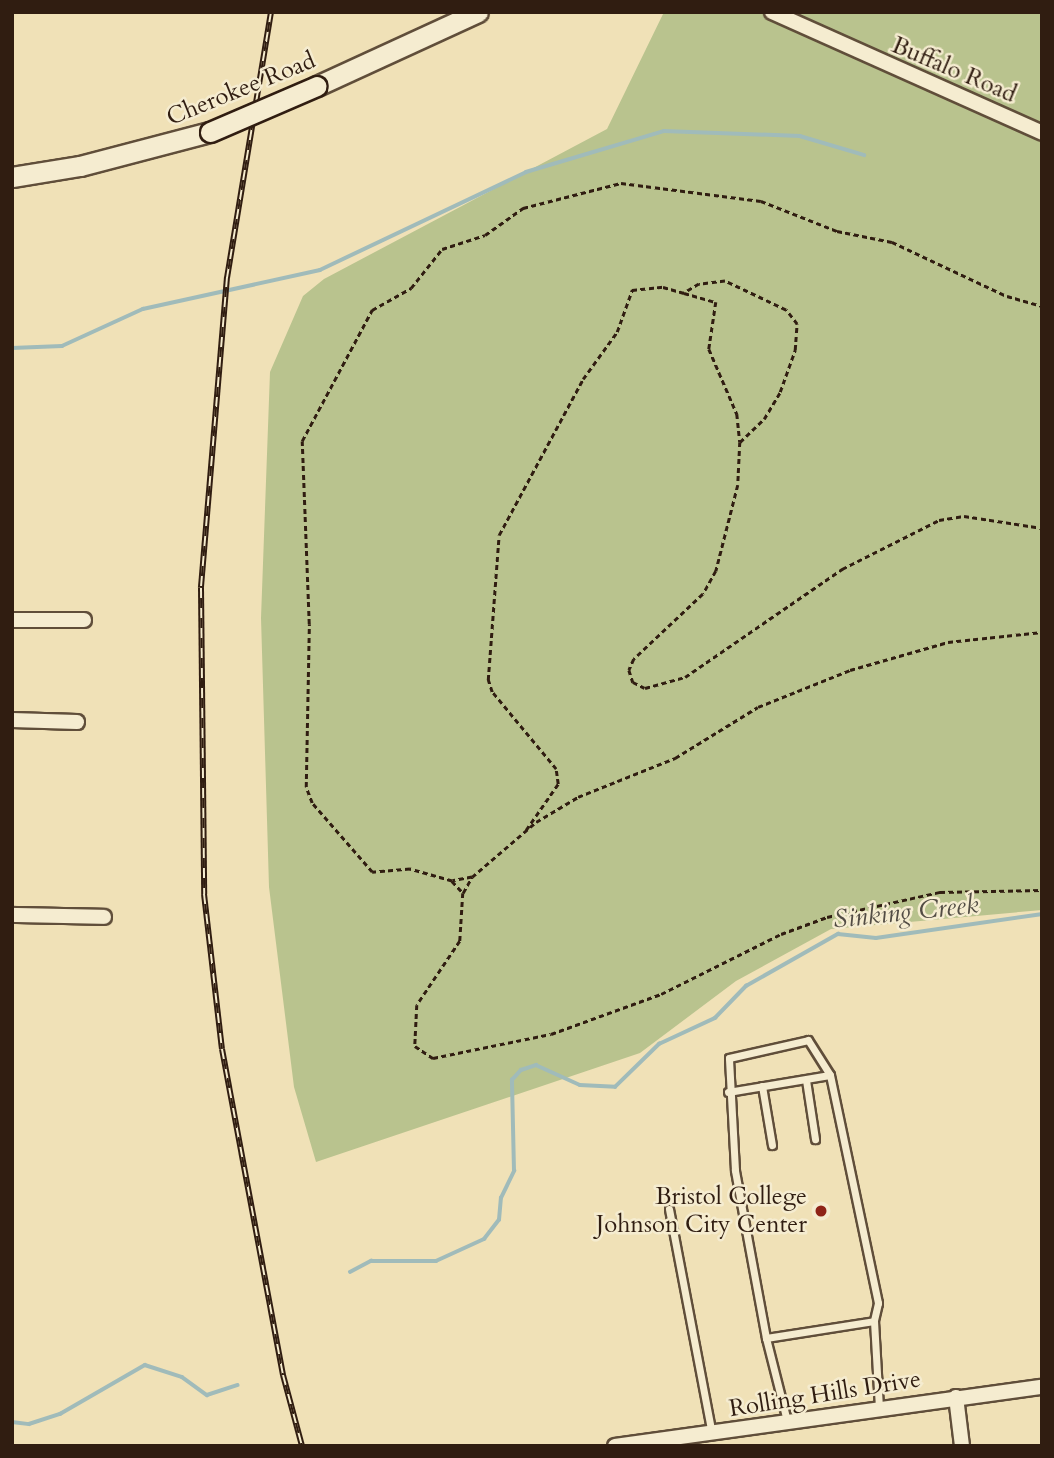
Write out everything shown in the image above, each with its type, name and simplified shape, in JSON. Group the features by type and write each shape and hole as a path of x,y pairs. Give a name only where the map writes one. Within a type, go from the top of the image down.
{"main road":[{"name":"Cherokee Road","path":"12,177 104,161 210,132 478,12"}],"street":[{"name":"Buffalo Road","path":"772,12 1042,133"},
{"path":"12,620 84,620"},
{"path":"12,720 77,722"},
{"path":"12,915 104,917"},
{"name":"Rolling Hills Drive","path":"615,1446 1042,1387"},
{"path":"956,1397 962,1446"}],"lane":[{"path":"787,1421 766,1338 734,1170 728,1092 732,1054 808,1040 830,1075 878,1303 874,1321 879,1408"},
{"path":"728,1092 830,1075"},
{"path":"806,1080 814,1139"},
{"path":"762,1086 772,1145"},
{"path":"670,1209 712,1434"},
{"path":"766,1338 874,1321"}],"path":[{"path":"472,877 452,881 410,869 372,872 312,803 306,788 309,624 302,442 372,310 411,288 442,249 485,235 523,208 621,183 761,201 837,230 892,242 1007,296 1042,306"},
{"path":"684,293 725,281 786,310 797,324 780,392 764,419 740,442"},
{"path":"526,830 558,784 556,769 492,692 488,680 499,535 583,379 617,332 632,290 663,287 716,302 709,349 737,414 740,442 738,485 716,571 703,594 634,659 629,670 633,682 645,688 685,677 842,569 939,520 964,516 1042,528"},
{"path":"1042,632 948,642 850,670 758,707 675,758 578,797 526,830 472,877 463,893 460,941 416,1005 415,1046 433,1058 563,1029 660,994 827,917 940,892 1042,890"},
{"path":"452,881 463,893"}],"green space":[{"path":"664,12 1042,12 1042,910 831,929 736,981 640,1053 316,1162 294,1087 269,887 261,618 270,372 303,296 324,279 607,129"}],"waterway":[{"path":"12,348 62,346 143,309 320,270 526,172 664,131 800,136 864,155"},
{"name":"Sinking Creek","path":"350,1272 371,1261 436,1261 484,1239 499,1220 501,1198 514,1171 512,1080 521,1070 536,1065 580,1085 615,1087 659,1044 715,1018 746,986 838,934 876,938 1042,914"},
{"name":"Sinking Creek","path":"12,1422 29,1424 60,1414 145,1365 182,1377 207,1395 237,1385"}],"railway":[{"path":"271,12 227,277 201,588 204,894 222,1049 283,1375 302,1446"}],"place":[{"name":"Bristol College Johnson City Center","path":"821,1211"}]}
